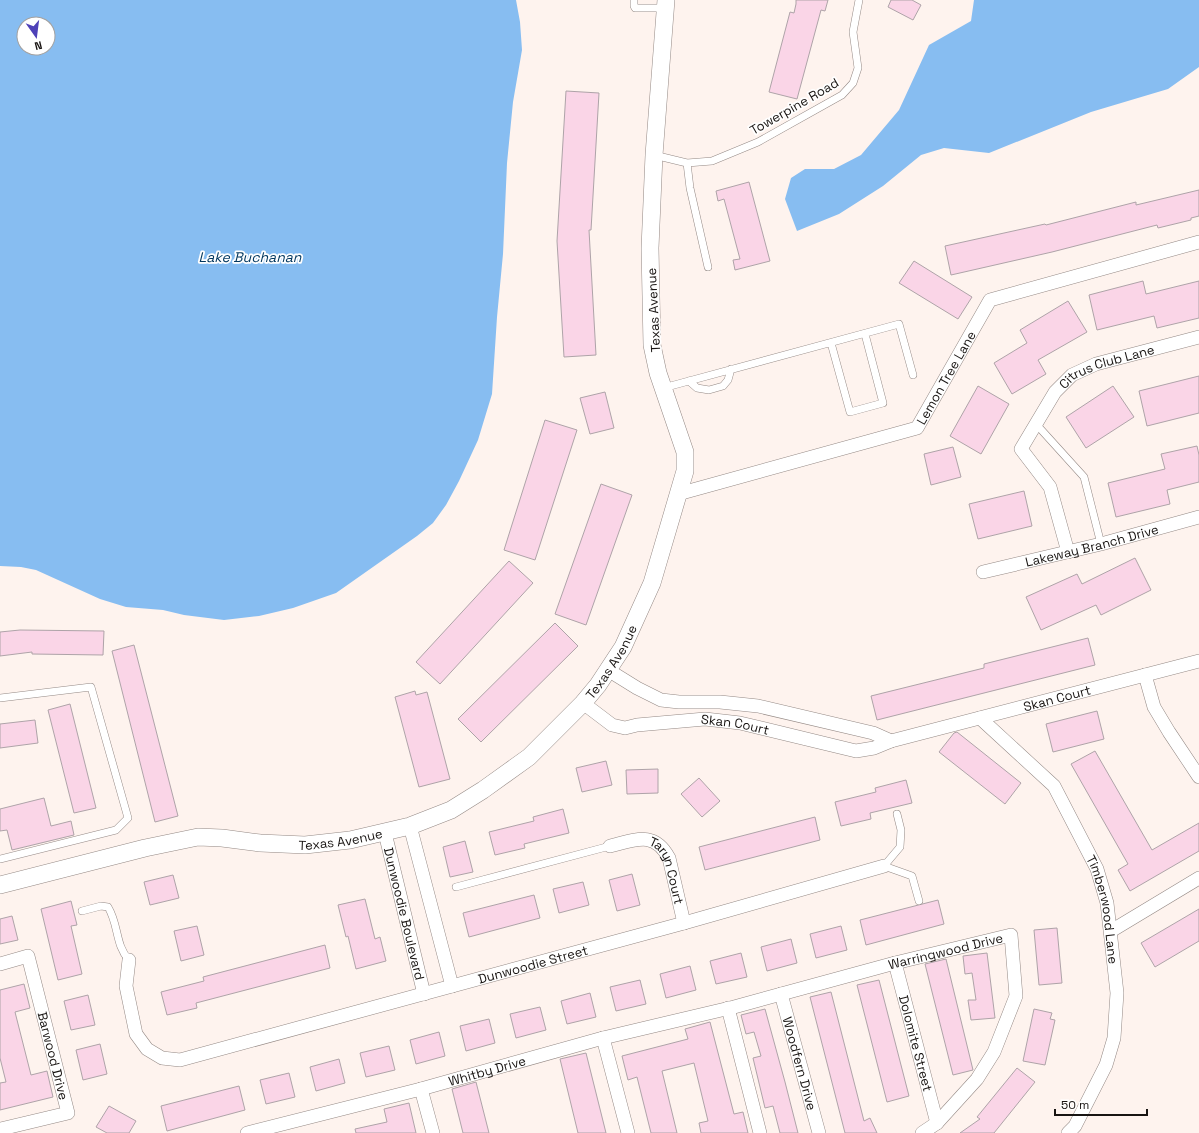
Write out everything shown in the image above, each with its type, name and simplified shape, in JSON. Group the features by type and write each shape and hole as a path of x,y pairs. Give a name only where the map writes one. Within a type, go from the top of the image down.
{"street":[{"name":"Texas Avenue","path":"0,885 145,848 198,837 222,838 260,843 305,845 350,840 410,826 451,810 484,790 529,757 583,703 608,670 624,647 652,583 685,471 685,452 658,373 652,345 650,248 654,155 666,4"},
{"name":"Lemon Tree Lane","path":"678,494 917,428 990,300 1199,242"},
{"name":"Citrus Club Lane","path":"1068,552 1050,487 1021,449 1055,392 1072,375 1096,364 1199,337"},
{"name":"Lakeway Branch Drive","path":"983,572 1101,544 1199,517"},
{"name":"Skan Court","path":"583,703 612,725 625,728 636,725 705,719 740,723 856,752 874,748 891,741 1199,661"},
{"name":"Skan Court","path":"608,670 637,688 661,700 679,702 720,702 758,706 873,733 891,741"},
{"path":"1145,675 1154,707 1199,777"},
{"name":"Timberwood Lane","path":"980,718 1054,786 1097,869 1107,903 1117,993 1114,1038 1106,1065 1075,1131"},
{"name":"Dunwoodie Boulevard","path":"410,826 452,986"},
{"name":"Dunwoodie Boulevard","path":"385,833 424,994"},
{"name":"Taryn Court","path":"610,846 642,838 659,844 665,850 669,858 684,923"},
{"name":"Dunwoodie Street","path":"129,960 126,986 136,1034 147,1049 162,1058 180,1060 684,923 884,866"},
{"path":"1111,931 1199,878"},
{"name":"Warringwood Drive","path":"728,1008 895,963 1011,935 1016,996 994,1052 977,1079 937,1123 922,1133"},
{"name":"Barwood Drive","path":"0,964 28,956 68,1113 1,1129 2,1133"},
{"name":"Dolomite Street","path":"895,963 937,1123"},
{"name":"Woodfern Drive","path":"780,994 819,1133"},
{"path":"728,1008 760,1133"},
{"name":"Whitby Drive","path":"247,1133 421,1089 603,1038 728,1008"},
{"path":"603,1038 628,1133"},
{"path":"421,1089 433,1133"}],"lane":[{"path":"634,0 635,8 666,4"},
{"name":"Towerpine Road","path":"654,155 686,163 712,161 758,142 842,95 853,83 858,68 853,32 859,0"},
{"path":"686,163 690,188 708,267"},
{"path":"663,388 899,324 913,375"},
{"path":"831,343 850,412 883,403 865,334"},
{"path":"689,381 697,388 709,390 723,386 728,380 731,369"},
{"path":"1036,424 1084,477 1101,544"},
{"path":"0,698 91,687 128,818 116,830 0,859"},
{"path":"897,814 901,830 900,847 884,866 912,876 919,901"},
{"path":"456,887 610,846"},
{"path":"82,910 101,906 108,907 114,916 123,953 129,960"}],"water":[{"name":"Lake Buchanan","path":"0,0 516,0 520,22 522,50 513,102 507,163 503,254 492,394 478,440 446,505 433,523 336,593 293,608 259,616 224,620 184,615 163,610 126,607 100,599 36,570 21,567 0,566"},
{"path":"974,0 1199,0 1199,67 1168,89 1091,112 989,153 944,148 921,155 883,186 839,214 797,231 785,199 791,178 805,169 834,169 861,155 899,110 929,45 971,21"}],"building":[{"path":"796,0 828,0 825,11 821,10 797,99 769,92 790,12 794,13"},
{"path":"891,0 912,0 921,5 913,20 888,7"},
{"path":"566,91 599,93 591,230 589,230 596,355 564,357 557,241"},
{"path":"749,182 770,261 735,270 733,260 740,259 724,199 718,201 716,191"},
{"path":"1199,190 1199,216 1191,218 1191,220 1158,228 1157,225 1052,252 951,275 945,246 1046,225 1136,202 1136,205"},
{"path":"914,261 972,297 958,319 899,283"},
{"path":"1143,281 1146,294 1199,281 1199,318 1157,328 1154,316 1097,330 1089,295"},
{"path":"1068,301 1087,332 1038,360 1046,374 1012,394 994,363 1027,343 1020,330"},
{"path":"1199,376 1199,413 1147,426 1139,391"},
{"path":"978,386 1009,404 981,454 950,436"},
{"path":"1113,386 1134,417 1086,448 1066,417"},
{"path":"605,392 614,428 590,434 580,398"},
{"path":"545,420 577,430 535,560 504,550"},
{"path":"1197,446 1199,455 1199,482 1167,490 1170,504 1116,517 1108,483 1165,469 1161,454"},
{"path":"953,447 961,477 931,485 924,454"},
{"path":"601,484 632,495 586,625 555,614"},
{"path":"1024,491 1032,526 978,539 969,504"},
{"path":"1135,558 1151,590 1101,615 1096,605 1041,630 1026,597 1077,574 1082,584"},
{"path":"509,561 533,583 440,684 416,662"},
{"path":"555,623 578,646 481,742 458,719"},
{"path":"20,630 104,631 103,655 32,654 32,652 0,656 0,632"},
{"path":"1088,638 1095,665 877,720 871,696 984,668 984,664"},
{"path":"134,645 178,816 155,822 112,651"},
{"path":"415,691 416,695 427,692 450,779 419,787 395,697"},
{"path":"70,704 96,808 74,813 48,710"},
{"path":"1097,711 1104,739 1053,752 1046,724"},
{"path":"35,720 38,743 0,748 0,724"},
{"path":"957,732 1021,783 1005,804 939,752 954,733"},
{"path":"1095,751 1152,850 1199,823 1199,851 1130,891 1118,870 1128,864 1071,764"},
{"path":"606,761 612,785 582,792 576,768"},
{"path":"658,769 658,793 627,794 626,770"},
{"path":"699,778 720,801 702,817 681,794"},
{"path":"906,780 912,803 870,813 871,819 841,826 835,802 876,792 875,788"},
{"path":"44,798 51,826 71,821 74,835 12,850 7,830 0,831 0,809"},
{"path":"563,809 569,833 524,844 525,848 495,855 489,832 534,821 533,817"},
{"path":"815,817 820,840 705,870 699,847"},
{"path":"465,841 473,872 450,877 443,847"},
{"path":"632,874 640,905 617,911 609,880"},
{"path":"173,875 179,898 150,905 144,882"},
{"path":"583,882 589,905 559,913 553,889"},
{"path":"534,895 540,918 469,937 463,913"},
{"path":"365,899 375,939 380,937 386,961 356,969 348,936 346,937 338,905"},
{"path":"938,900 944,924 866,945 860,920"},
{"path":"71,901 77,925 71,926 82,974 58,980 41,909"},
{"path":"1199,909 1199,941 1155,967 1141,943"},
{"path":"12,916 18,940 0,944 0,919"},
{"path":"197,926 204,955 181,961 174,931"},
{"path":"841,926 847,950 816,958 810,934"},
{"path":"1057,928 1062,983 1039,985 1034,930"},
{"path":"791,939 797,963 767,971 761,947"},
{"path":"325,945 330,968 196,1003 197,1008 167,1015 161,992 204,981 203,977"},
{"path":"741,953 747,977 716,984 710,961"},
{"path":"987,953 995,1018 971,1020 968,1000 976,1000 972,973 965,974 963,956"},
{"path":"946,959 973,1070 953,1075 925,964"},
{"path":"690,966 696,990 666,998 660,974"},
{"path":"640,980 646,1004 616,1011 610,987"},
{"path":"879,980 909,1096 887,1102 857,985"},
{"path":"24,984 30,1008 15,1012 31,1075 47,1071 53,1097 0,1110 0,1083 6,1082 0,1058 0,990"},
{"path":"831,992 864,1121 870,1118 877,1133 845,1133 810,997"},
{"path":"590,993 596,1017 567,1024 561,1001"},
{"path":"88,995 95,1025 71,1030 64,1001"},
{"path":"540,1007 546,1030 516,1038 510,1014"},
{"path":"765,1009 798,1133 780,1133 773,1106 765,1108 753,1058 761,1056 754,1032 746,1034 741,1015"},
{"path":"1034,1009 1052,1013 1050,1019 1055,1020 1045,1065 1023,1061"},
{"path":"489,1019 495,1043 466,1051 460,1026"},
{"path":"710,1022 734,1114 743,1112 748,1133 701,1133 699,1123 708,1121 694,1063 662,1071 677,1133 651,1133 637,1077 628,1080 622,1056 688,1039 685,1029"},
{"path":"439,1032 445,1056 416,1064 410,1040"},
{"path":"100,1044 107,1074 83,1080 76,1050"},
{"path":"389,1046 395,1070 366,1077 360,1053"},
{"path":"586,1053 606,1133 578,1133 560,1059"},
{"path":"339,1059 345,1083 316,1091 310,1067"},
{"path":"1017,1068 1035,1082 994,1133 960,1133 980,1119 977,1117"},
{"path":"289,1073 295,1097 266,1104 260,1080"},
{"path":"476,1082 489,1133 463,1133 452,1089"},
{"path":"239,1086 245,1110 167,1131 161,1106"},
{"path":"409,1103 416,1133 356,1133 355,1129 387,1122 384,1109"},
{"path":"109,1106 136,1121 129,1133 107,1133 96,1127"}]}
